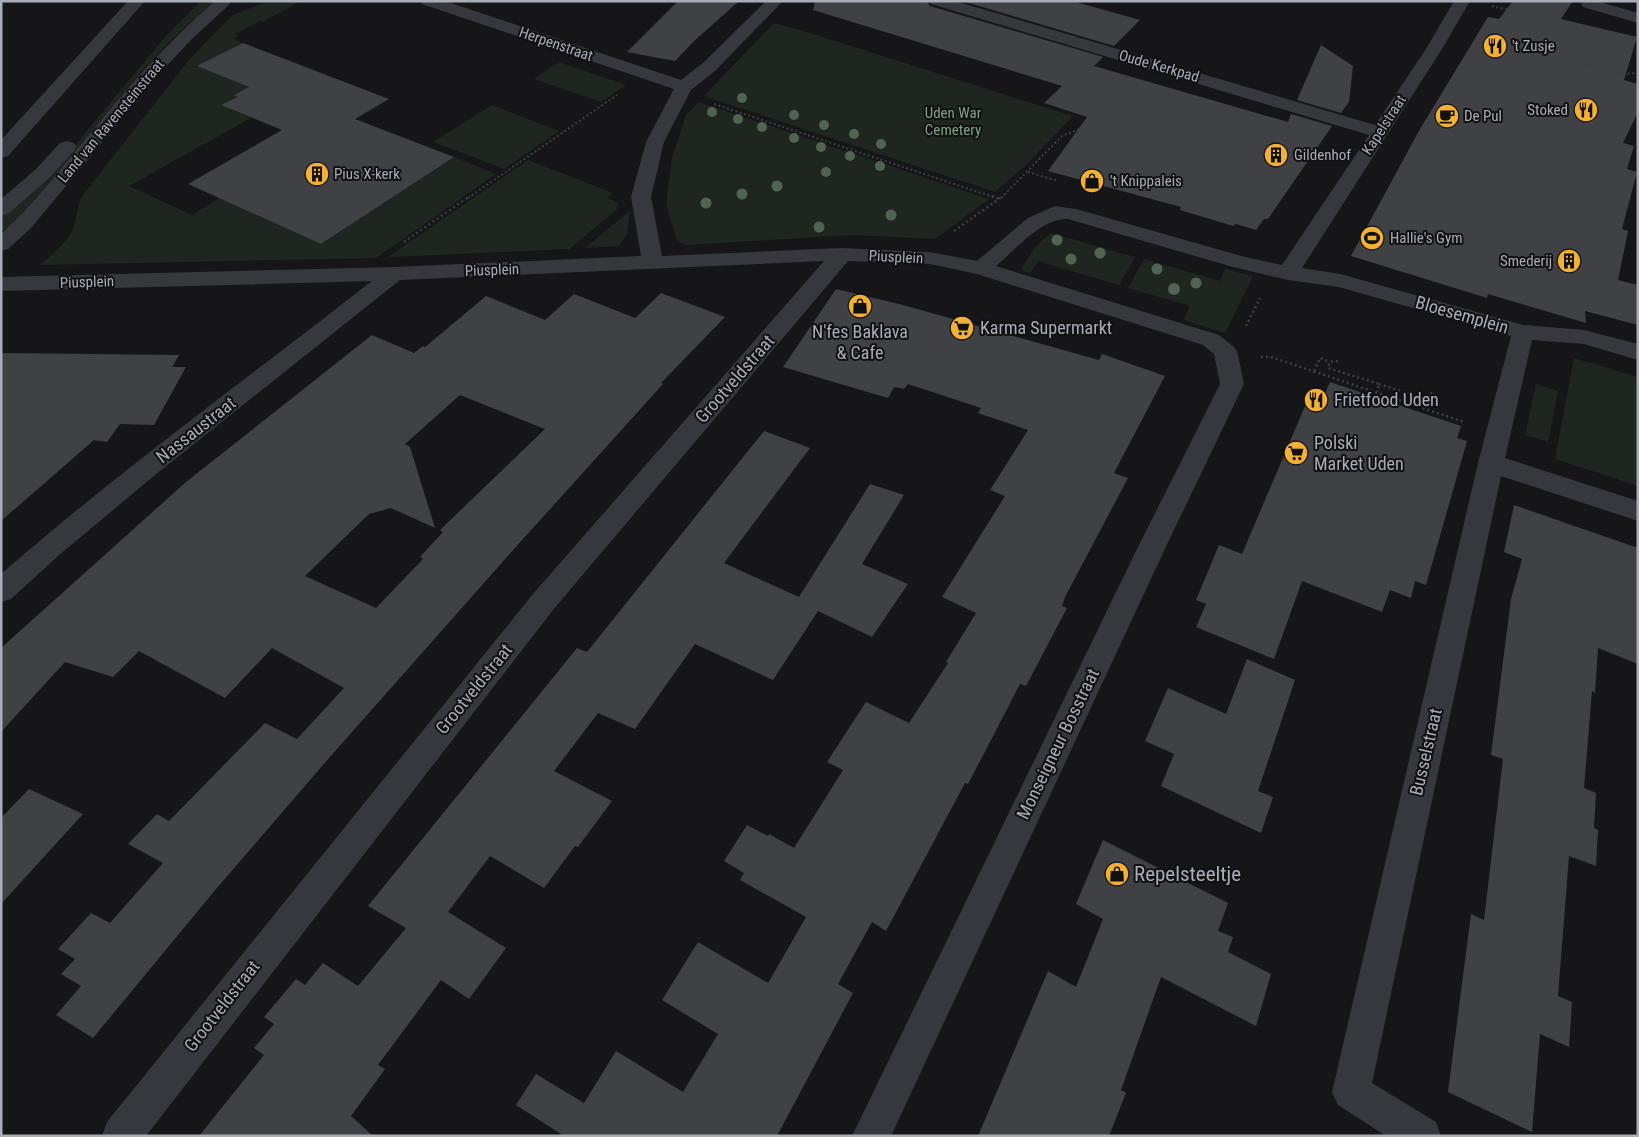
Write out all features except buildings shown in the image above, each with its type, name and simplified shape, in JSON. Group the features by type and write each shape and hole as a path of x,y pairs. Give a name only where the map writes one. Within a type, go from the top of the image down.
{"street":[{"path":"1,152 137,1"},
{"name":"Land van Ravensteinstraat","path":"1,245 44,202 164,56 195,25 225,1"},
{"name":"Herpenstraat","path":"428,1 646,75 682,90"},
{"path":"653,263 641,197 655,142 682,90 710,66 775,1"},
{"name":"Oude Kerkpad","path":"937,1 1380,132"},
{"name":"Kapelstraat","path":"1288,273 1434,49 1462,1"},
{"path":"1589,4 1638,18"},
{"name":"Land van Ravensteinstraat","path":"1,210 42,174 86,126 137,62"},
{"path":"981,268 1035,222 1055,212 1069,213 1241,262 1288,273"},
{"name":"Piusplein","path":"1,284 395,274 842,254 930,258 981,268 1211,340 1226,354"},
{"name":"Grootveldstraat","path":"121,1136 543,602 842,254"},
{"name":"Bloesemplein","path":"1288,273 1340,280 1523,332 1584,337 1638,352"},
{"name":"Nassaustraat","path":"1,591 168,451 395,274"},
{"name":"Busselstraat","path":"1422,1136 1351,1092 1490,463 1523,332"},
{"name":"Monseigneur Bosstraat","path":"871,1136 1149,553 1232,384 1226,354"},
{"path":"1490,463 1638,511"}],"path":[{"path":"1489,6 1566,24"},
{"path":"1556,107 1580,63 1621,74 1638,73"},
{"path":"356,275 646,75"},
{"path":"682,90 1000,199"},
{"path":"930,258 938,243 1000,199 1062,136 1087,126"},
{"path":"1226,354 1237,343 1267,283 1288,273"},
{"path":"1226,354 1271,357 1498,433"},
{"path":"1314,371 1320,358 1330,362 1338,361"},
{"path":"1330,362 1328,368 1436,402 1437,397 1428,391"},
{"path":"1377,392 1380,384"}],"green space":[{"path":"201,1 215,1 159,53 107,112 33,202 7,231 1,230 1,219 56,168 165,37"},
{"path":"269,1 301,1 263,22 260,21 235,34 239,36 233,39 243,43 198,66 249,87 235,95 238,97 222,105 251,118 129,186 192,215 220,198 321,244 454,157 496,174 376,258 40,265 66,241 73,229 83,195 188,61 233,15"},
{"name":"Uden War Cemetery","path":"774,23 1073,116 1025,166 995,192 704,96"},
{"path":"559,62 626,85 601,102 534,79"},
{"path":"699,102 989,199 935,239 853,235 687,245 677,241 666,204 672,158 686,115"},
{"path":"492,105 559,131 504,169 433,142"},
{"path":"528,160 613,193 607,198 618,202 617,209 570,249 388,257"},
{"path":"630,211 627,234 619,246 585,248"},
{"path":"1051,233 1135,257 1119,285 1038,261 1030,273 1021,270 1035,247"},
{"path":"1144,259 1220,281 1225,269 1253,276 1225,333 1183,320 1190,306 1128,288"},
{"path":"1574,358 1638,377 1638,486 1555,459"},
{"path":"1536,384 1558,391 1548,442 1525,435"}],"place":[{"name":"'t Zusje","path":"1495,46"},
{"name":"Stoked","path":"1586,110"},
{"name":"De Pul","path":"1447,116"},
{"name":"Gildenhof","path":"1276,155"},
{"name":"Pius X-kerk","path":"317,174"},
{"name":"'t Knippaleis","path":"1092,181"},
{"name":"Hallie's Gym","path":"1372,238"},
{"name":"Smederij","path":"1569,261"},
{"name":"N'fes Baklava & Cafe","path":"860,306"},
{"name":"Karma Supermarkt","path":"962,328"},
{"name":"Frietfood Uden","path":"1316,400"},
{"name":"Polski Market Uden","path":"1296,453"},
{"name":"Repelsteeltje","path":"1117,874"}]}
